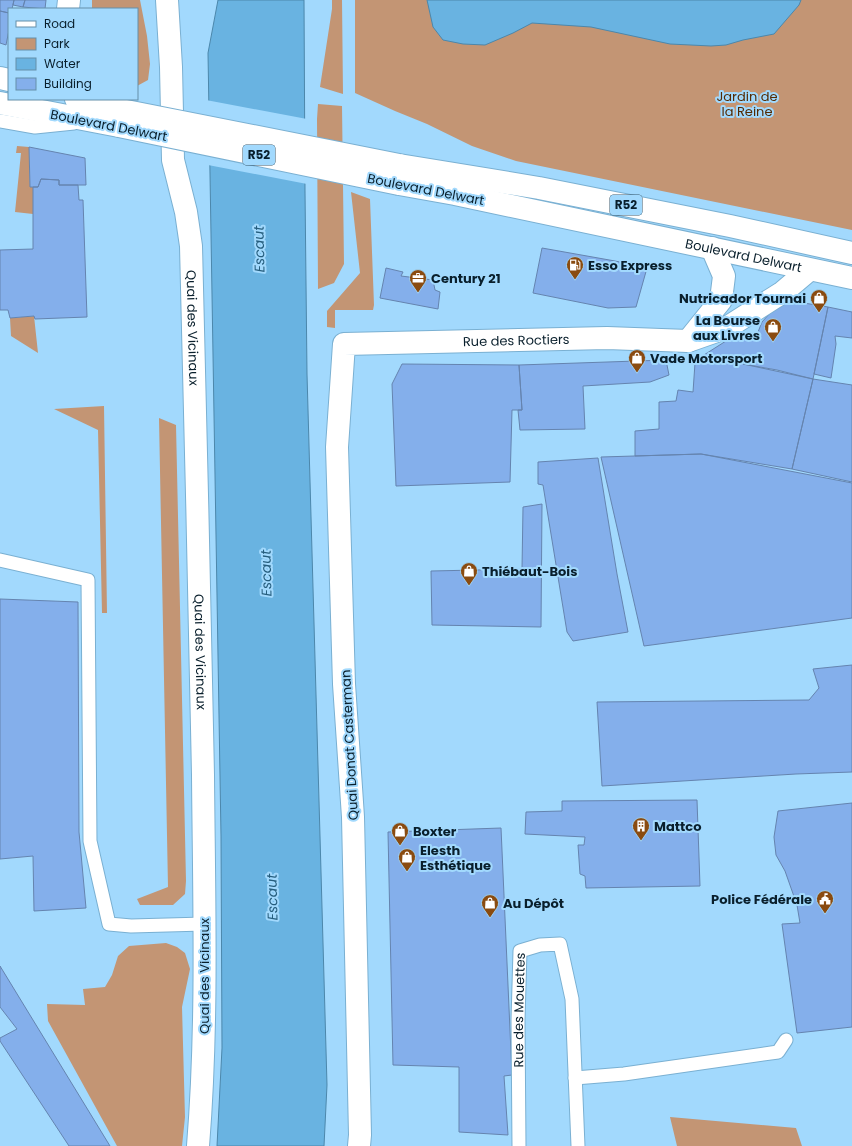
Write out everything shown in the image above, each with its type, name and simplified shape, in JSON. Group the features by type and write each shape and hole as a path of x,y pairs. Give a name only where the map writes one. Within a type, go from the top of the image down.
{"street":[{"name":"Quai des Vicinaux","path":"167,0 171,67 173,160 186,212 191,246 198,512 204,924 202,1095 198,1146"},
{"name":"Boulevard Delwart","path":"78,100 120,118 399,174 540,188 730,226 852,253"},
{"name":"Boulevard Delwart","path":"0,103 96,122 120,118"},
{"name":"Boulevard Delwart","path":"399,174 455,194 852,278"},
{"path":"688,341 721,300 724,276 712,248"},
{"name":"Rue des Roctiers","path":"344,344 607,338 688,341 728,327 783,292 809,270"},
{"name":"Quai Donat Casterman","path":"344,344 338,447 344,684 353,817 360,1127 359,1146"}],"lane":[{"path":"0,121 36,127 96,122"},
{"path":"0,560 88,580 90,841 109,924 131,926 204,924"},
{"name":"Rue des Mouettes","path":"519,1146 518,1020 520,951 540,945 560,944 572,999 578,1146"},
{"path":"575,1078 624,1074 778,1052 786,1040"}],"green space":[{"path":"92,0 140,0 147,36 150,64 148,80 138,85 138,8 92,8"},
{"path":"332,0 342,0 343,94 320,87 332,9"},
{"name":"Jardin de la Reine","path":"355,0 852,0 852,230 516,161 472,146 427,124 355,93"},
{"path":"318,104 342,106 344,264 334,283 318,289 317,119"},
{"path":"17,146 29,147 30,186 33,187 33,214 15,212 21,153 16,153"},
{"path":"351,192 370,199 374,305 373,310 335,310 335,328 327,327 327,311 360,273"},
{"path":"34,316 38,353 11,336 10,318"},
{"path":"104,406 107,613 102,613 98,430 54,409"},
{"path":"159,418 176,425 186,881 185,894 173,905 140,905 137,899 168,887"},
{"path":"166,943 177,947 185,953 190,969 182,1007 185,1117 182,1146 117,1146 48,1021 47,1004 85,1005 83,989 105,987 112,975 118,956 129,946"},
{"path":"670,1117 796,1128 802,1146 677,1146"}],"water":[{"name":"Escaut","path":"218,0 304,0 307,374 327,1085 324,1146 217,1146 222,1048 221,836 208,53"},
{"path":"427,0 801,0 799,5 774,34 726,45 711,46 670,44 591,27 532,23 485,45 463,44 443,40 433,27"}],"pier":[{"path":"206,100 307,119 307,184 208,165"}],"building":[{"path":"0,0 14,0 12,8 8,8 8,13 0,11"},
{"path":"14,0 25,0 23,7 13,5"},
{"path":"25,0 46,0 45,8 23,7"},
{"path":"0,11 8,13 8,35 6,45 0,43"},
{"path":"29,147 85,158 86,185 59,185 59,180 41,179 38,187 30,187"},
{"path":"41,179 59,180 59,185 78,185 79,200 83,200 87,317 35,319 34,316 10,318 8,310 0,310 0,250 33,249 33,187 38,187"},
{"path":"542,248 647,268 636,307 608,308 533,293"},
{"path":"386,268 403,272 401,276 433,280 435,290 440,292 438,309 380,298"},
{"name":"La Bourse aux Livres","path":"798,302 828,307 813,379 777,370 743,364 742,358 696,360 737,334 756,337 762,322 770,313 782,305"},
{"path":"828,307 852,312 852,338 835,336 836,344 831,378 814,374"},
{"path":"742,358 743,364 813,379 792,469 701,454 635,456 635,431 659,429 659,402 676,401 678,390 693,392 695,363"},
{"path":"666,360 669,375 650,382 583,386 585,429 520,430 518,410 522,410 519,365"},
{"path":"402,364 519,365 522,410 512,410 510,482 396,486 392,384"},
{"path":"813,379 852,385 852,482 792,469"},
{"path":"701,454 852,483 852,618 644,646 601,457"},
{"path":"598,458 628,632 573,641 567,632 543,485 538,484 538,462"},
{"path":"542,504 541,627 432,625 431,571 522,569 523,507"},
{"path":"0,599 78,602 79,832 86,908 34,911 33,856 0,859"},
{"path":"852,665 852,772 602,786 597,702 809,700 819,688 813,669"},
{"name":"Mattco","path":"697,800 700,886 586,888 585,876 580,874 578,845 584,845 585,837 525,834 526,812 562,811 562,801"},
{"name":"Police Fédérale","path":"852,803 852,1027 797,1033 782,924 800,923 797,905 785,871 776,855 774,837 778,811"},
{"path":"501,828 512,1075 504,1076 508,1135 459,1132 459,1067 393,1065 388,832"},
{"path":"0,966 110,1146 69,1146 0,1041 0,1038 17,1029 0,1007"}],"place":[{"name":"Esso Express","path":"575,280"},
{"name":"Century 21","path":"418,293"},
{"name":"Nutricador Tournai","path":"819,313"},
{"name":"La Bourse aux Livres","path":"773,342"},
{"name":"Vade Motorsport","path":"637,373"},
{"name":"Thiébaut-Bois","path":"469,586"},
{"name":"Mattco","path":"641,841"},
{"name":"Boxter","path":"400,846"},
{"name":"Elesth Esthétique","path":"407,872"},
{"name":"Police Fédérale","path":"825,914"},
{"name":"Au Dépôt","path":"490,918"}]}
